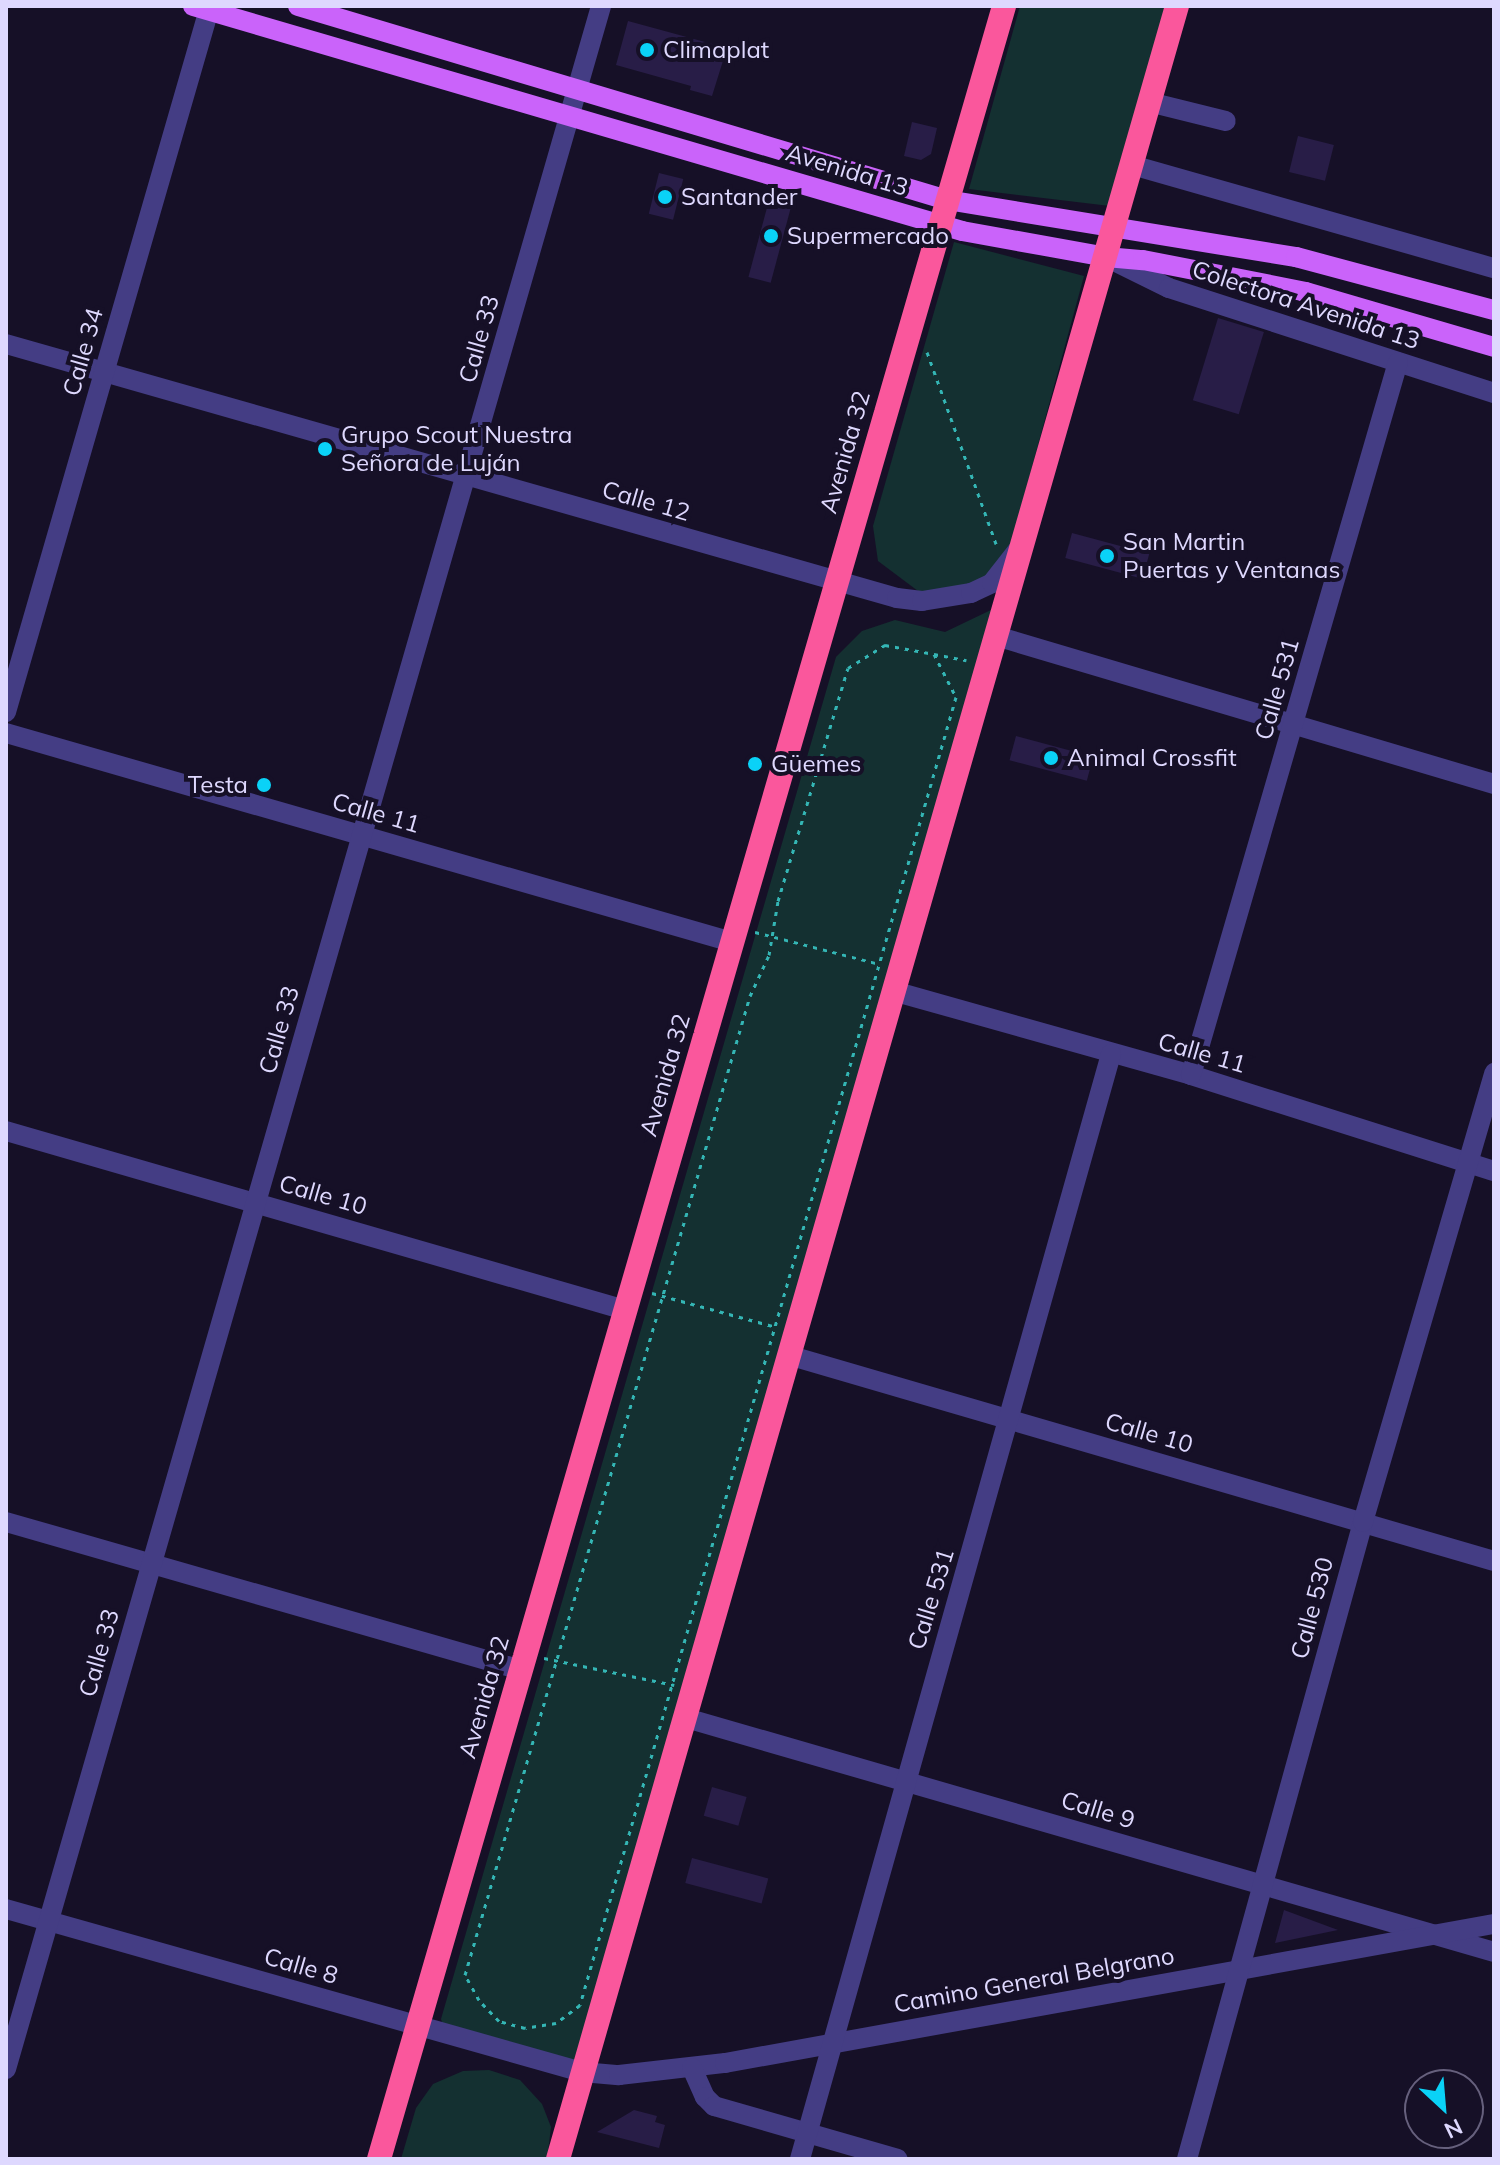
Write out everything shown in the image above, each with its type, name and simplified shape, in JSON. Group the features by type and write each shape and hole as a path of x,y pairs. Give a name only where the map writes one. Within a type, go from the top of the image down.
{"highway":[{"name":"Avenida 32","path":"379,2159 1004,6"},
{"path":"558,2159 686,1718 786,1338 890,975 988,665 1177,6"}],"main road":[{"name":"Avenida 13","path":"298,6 947,200 1115,225 1296,257 1494,310"},
{"name":"Avenida 13","path":"204,8 941,225 1306,292 1494,347"}],"street":[{"name":"Calle 33","path":"6,2069 601,6"},
{"name":"Calle 34","path":"6,712 204,8"},
{"path":"1149,102 1226,121"},
{"path":"1132,165 1493,264"},
{"name":"Colectora Avenida 13","path":"1106,257 1169,288 1494,393"},
{"name":"Calle 12","path":"6,344 836,582 922,601 949,599 992,583"},
{"name":"Calle 531","path":"1191,1075 1398,362"},
{"path":"992,583 1023,540"},
{"path":"996,636 1295,722 1494,784"},
{"name":"Calle 11","path":"6,733 362,836 734,934"},
{"name":"Calle 11","path":"890,975 1111,1054 1191,1075 1494,1171"},
{"name":"Calle 531","path":"800,2159 904,1780 1011,1419 1111,1054"},
{"name":"Calle 530","path":"1187,2159 1242,1969 1363,1522 1494,1073"},
{"name":"Calle 10","path":"6,1131 256,1203 629,1298"},
{"name":"Calle 10","path":"786,1338 1011,1419 1494,1561"},
{"path":"6,1522 523,1662"},
{"name":"Calle 9","path":"686,1718 1494,1952"},
{"name":"Calle 8","path":"6,1909 582,2072"},
{"name":"Camino General Belgrano","path":"582,2072 619,2075 692,2068 1494,1924"},
{"path":"692,2068 705,2097 714,2106 898,2159"}],"path":[{"path":"927,352 996,543 992,583"},
{"path":"934,654 956,697 890,975 786,1338 673,1685 580,2005 556,2023 525,2028 499,2021 479,2000 465,1975 750,996 769,955 778,901 848,668 885,645 934,654 988,665"},
{"path":"734,934 772,937 890,975"},
{"path":"629,1298 662,1296 786,1338"},
{"path":"523,1662 557,1661 673,1685"}],"green space":[{"path":"1020,6 1165,6 1110,206 969,189"},
{"path":"954,242 1084,276 1005,566 969,586 942,595 918,591 878,561 873,526"},
{"path":"993,609 577,2059 573,2061 443,2026 441,2019 836,657 862,631 895,620 945,632"},
{"path":"489,2070 520,2080 542,2104 551,2127 547,2159 401,2159 416,2108 433,2084 463,2071"}],"building":[{"path":"628,21 727,48 712,96 690,90 691,86 616,65"},
{"path":"912,122 937,128 931,154 921,160 904,156"},
{"path":"1298,136 1334,145 1325,181 1289,172"},
{"name":"Santander","path":"659,173 683,179 673,220 649,214"},
{"name":"Supermercado","path":"772,189 794,195 771,283 748,277"},
{"path":"1218,318 1264,332 1239,414 1193,400"},
{"name":"San Martin Puertas y Ventanas","path":"1072,533 1149,554 1143,579 1065,558"},
{"name":"Animal Crossfit","path":"1016,736 1093,757 1087,781 1010,760"},
{"path":"712,1787 747,1797 738,1826 704,1816"},
{"path":"692,1858 768,1878 762,1904 685,1883"},
{"path":"1284,1910 1338,1930 1275,1943"},
{"path":"634,2110 657,2116 655,2122 665,2125 659,2148 597,2132"}],"place":[{"name":"Climaplat","path":"647,50"},
{"name":"Santander","path":"665,197"},
{"name":"Supermercado","path":"771,236"},
{"name":"Grupo Scout Nuestra Señora de Luján","path":"325,449"},
{"name":"San Martin Puertas y Ventanas","path":"1107,556"},
{"name":"Animal Crossfit","path":"1051,758"},
{"name":"Güemes","path":"755,764"},
{"name":"Testa","path":"264,785"}]}
